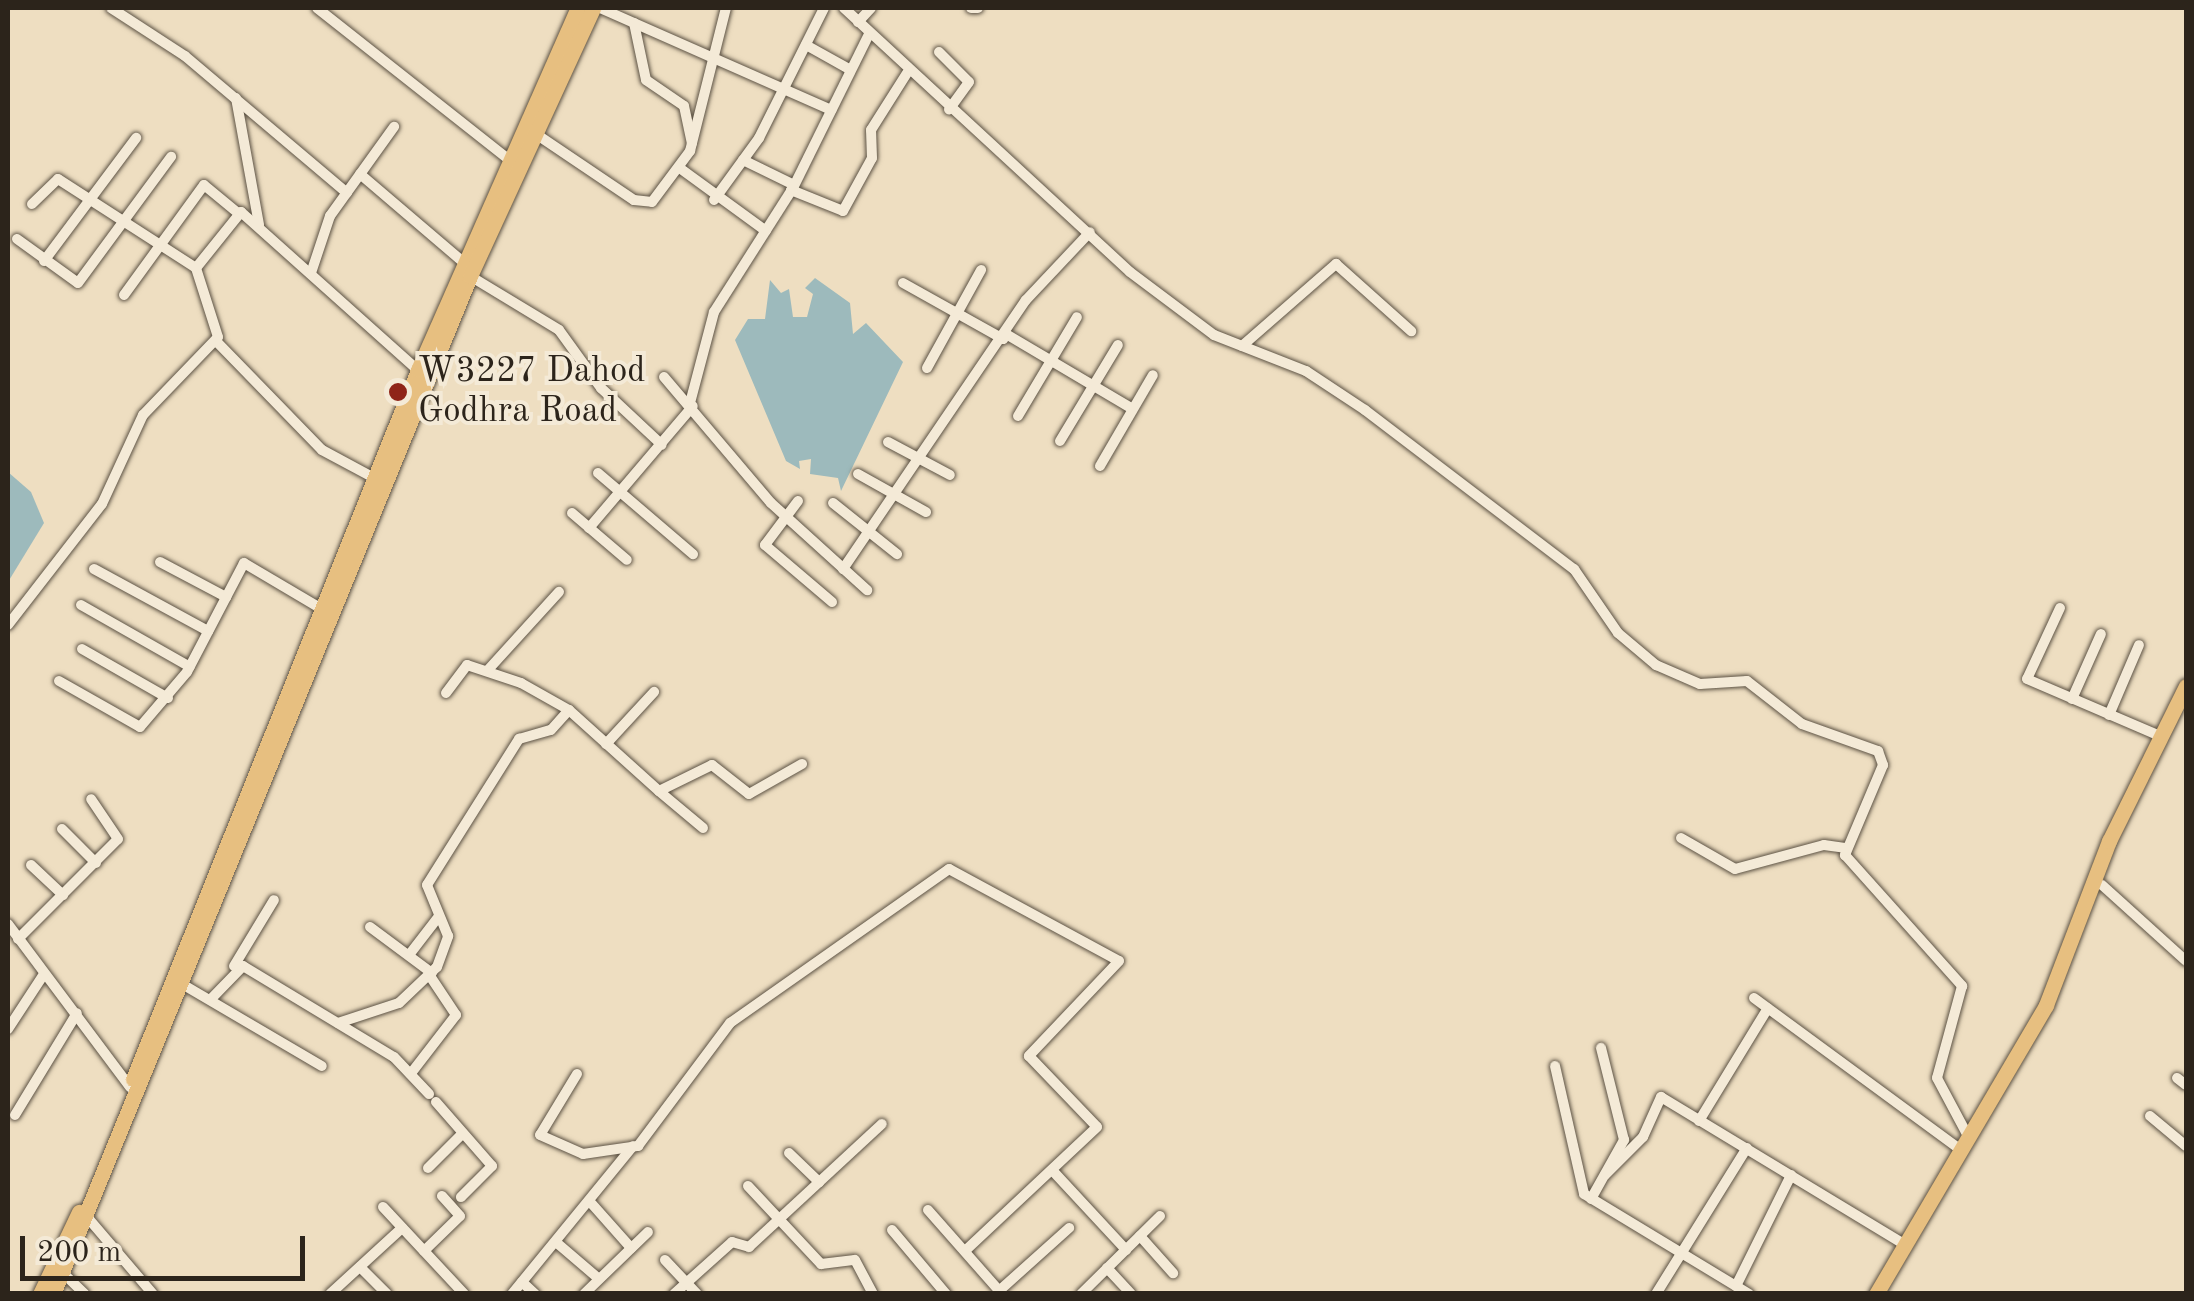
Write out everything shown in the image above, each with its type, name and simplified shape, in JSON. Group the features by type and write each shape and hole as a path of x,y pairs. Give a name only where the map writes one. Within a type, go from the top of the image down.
{"main road":[{"path":"53,1294 88,1218 182,984 508,159 578,8"},
{"path":"40,1294 130,1087 418,370 597,8"},
{"path":"1879,1294 2068,960 2109,840 2186,686"},
{"path":"1879,1294 2079,956 2102,885 2186,705"}],"street":[{"path":"111,8 236,98 347,193"},
{"path":"317,8 508,159"},
{"path":"597,8 832,110"},
{"path":"536,134 646,204 682,168 692,144 710,90 709,55 726,8"},
{"path":"714,200 743,160 824,8"},
{"path":"844,8 907,73 1182,314 1242,346 1328,382 1560,558 1588,582 1618,633 1671,675 1747,681 1802,724 1878,751 1883,765 1845,848"},
{"path":"858,22 871,8"},
{"path":"634,23 646,80 684,106 692,144"},
{"path":"589,528 692,404 709,322 792,188 869,34"},
{"path":"806,45 852,70"},
{"path":"940,52 969,82 949,110"},
{"path":"743,160 843,211 872,158 871,130 907,73"},
{"path":"236,98 259,224"},
{"path":"311,272 347,193 394,127"},
{"path":"44,261 136,138"},
{"path":"18,239 78,282 171,157"},
{"path":"682,168 714,200 766,231"},
{"path":"360,174 467,269 560,330 601,388 662,444"},
{"path":"8,624 102,504 143,415 216,341 220,324 196,268 90,200 54,178 32,204"},
{"path":"124,295 204,185 238,213 259,224 418,370"},
{"path":"196,268 238,213"},
{"path":"843,569 897,495 916,458 1004,336 1090,232"},
{"path":"1242,346 1336,264 1411,332"},
{"path":"927,368 981,270"},
{"path":"903,282 1133,409"},
{"path":"1018,416 1077,317"},
{"path":"216,341 322,450 374,478"},
{"path":"1060,441 1118,345"},
{"path":"1100,466 1153,375"},
{"path":"664,376 692,404 785,518 868,590"},
{"path":"888,442 950,476"},
{"path":"598,473 692,554"},
{"path":"858,474 926,512"},
{"path":"798,501 765,545 832,602"},
{"path":"833,503 897,554"},
{"path":"572,513 627,560"},
{"path":"59,682 136,726 168,698 190,667 226,597 252,561 320,608"},
{"path":"160,562 226,597"},
{"path":"94,569 208,631"},
{"path":"487,671 559,592"},
{"path":"81,605 190,667"},
{"path":"2060,608 2028,680 2160,736"},
{"path":"2072,699 2101,634"},
{"path":"2109,715 2139,645"},
{"path":"82,649 168,698"},
{"path":"446,693 460,668 487,671 569,710 704,828"},
{"path":"606,744 654,692"},
{"path":"338,1023 398,1003 431,974 448,946 427,885 519,739 551,730 569,710"},
{"path":"659,791 712,765 749,794 802,764"},
{"path":"18,939 120,834 90,799"},
{"path":"62,830 96,863"},
{"path":"1680,838 1735,868 1824,845 1845,848 1962,986 1937,1078 1965,1144"},
{"path":"31,865 63,895"},
{"path":"577,1074 540,1135 583,1154 633,1146 653,1134 730,1022 944,868 1118,954 1030,1056 1098,1122 964,1251"},
{"path":"2102,885 2186,962"},
{"path":"210,999 274,900"},
{"path":"409,956 439,916"},
{"path":"8,924 130,1087"},
{"path":"370,927 431,974 456,1016 412,1072"},
{"path":"234,966 338,1023 412,1072 492,1166 460,1198"},
{"path":"8,1028 44,974"},
{"path":"182,984 322,1066"},
{"path":"1754,998 1965,1144"},
{"path":"1699,1121 1768,1008"},
{"path":"15,1115 77,1013"},
{"path":"1591,1200 1624,1140 1602,1048"},
{"path":"1555,1066 1591,1200 1749,1294"},
{"path":"1606,1174 1643,1136 1656,1098 1747,1148 1906,1245"},
{"path":"2150,1116 2185,1150"},
{"path":"674,1294 732,1242 746,1249 882,1124"},
{"path":"428,1168 463,1133"},
{"path":"512,1294 592,1204 633,1146"},
{"path":"1656,1294 1747,1148"},
{"path":"789,1153 819,1182"},
{"path":"1052,1170 1126,1250"},
{"path":"1720,1294 1732,1284 1791,1174"},
{"path":"748,1186 822,1264 855,1260 873,1294"},
{"path":"424,1251 460,1216 442,1196"},
{"path":"592,1204 632,1248"},
{"path":"383,1208 464,1294"},
{"path":"928,1210 1001,1292 1069,1228"},
{"path":"1081,1294 1160,1216"},
{"path":"88,1218 152,1294"},
{"path":"330,1294 402,1228"},
{"path":"892,1230 946,1294"},
{"path":"584,1294 648,1232"},
{"path":"1140,1236 1174,1273"},
{"path":"557,1243 599,1279"},
{"path":"665,1260 696,1294"},
{"path":"360,1267 387,1294"},
{"path":"1106,1268 1131,1294"},
{"path":"63,1273 85,1294"},
{"path":"522,1282 534,1294"}],"water":[{"path":"815,278 850,303 853,334 866,323 903,362 841,491 838,478 810,474 811,459 799,461 800,469 786,461 735,340 748,319 765,319 770,280 781,293 789,289 793,317 807,317 813,294 805,288"},
{"path":"8,472 31,492 44,523 8,582"}],"place":[{"name":"W3227 Dahod Godhra Road","path":"398,392"}]}
